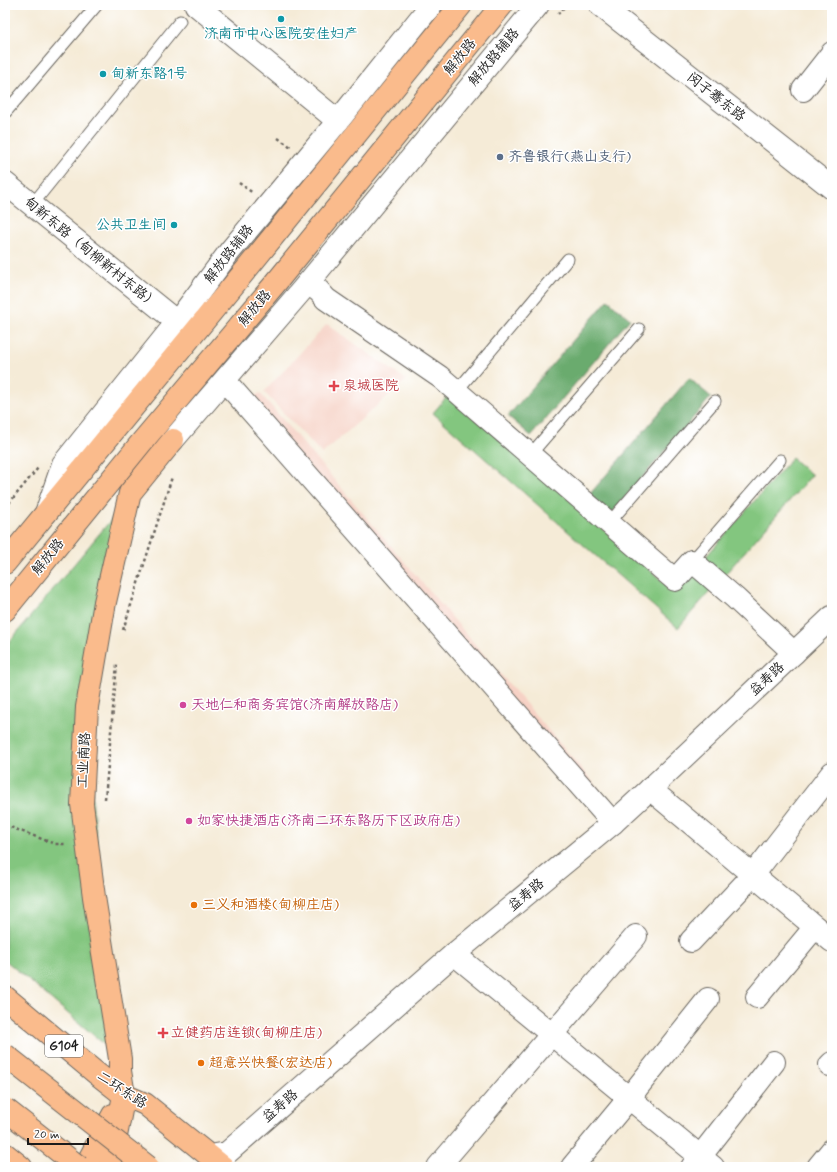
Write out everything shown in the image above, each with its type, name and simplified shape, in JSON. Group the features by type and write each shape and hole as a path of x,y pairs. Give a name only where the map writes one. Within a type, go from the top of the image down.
{"main road":[{"name":"解放路","path":"5,562 241,277 461,5"},
{"name":"解放路","path":"5,610 138,447 274,286 502,5"},
{"path":"144,474 138,447 173,440"},
{"name":"工业南路","path":"110,1167 124,1095 120,1071 120,1059 94,897 82,804 87,707 105,602 130,494 144,474 173,440"},
{"name":"二环东路","path":"5,997 124,1095 145,1104 216,1162"},
{"path":"5,1055 148,1167"},
{"path":"85,1167 124,1095"},
{"path":"5,1109 79,1167"},
{"path":"5,1154 21,1167"}],"street":[{"path":"196,5 338,121"},
{"name":"解放路辅路","path":"45,514 63,464 177,322 231,250 338,121 431,5"},
{"name":"解放路辅路","path":"173,440 308,283 538,5"},
{"name":"闵子骞东路","path":"600,5 832,188"},
{"path":"802,90 832,53"},
{"name":"甸新东路（甸柳新村东路）","path":"5,183 177,322"},
{"path":"308,283 319,291 326,299 440,377 675,580 692,561 735,598 794,653"},
{"path":"224,381 613,823"},
{"name":"益寿路","path":"216,1162 454,954 613,823 832,617"},
{"path":"691,941 753,875 832,774"},
{"path":"650,789 827,937 757,997"},
{"path":"438,1167 553,1035 636,936"},
{"path":"454,954 553,1035 632,1094 702,1164 774,1062"},
{"path":"572,1167 708,999"},
{"path":"818,1167 832,1150"}],"lane":[{"path":"5,113 97,5"},
{"path":"32,205 180,21"},
{"path":"456,392 568,259"},
{"path":"530,455 639,329"},
{"path":"609,523 715,401"},
{"path":"692,561 780,460"}],"path":[{"path":"278,138 291,147"},
{"path":"239,183 253,193"},
{"path":"122,634 173,474"},
{"path":"105,805 118,656"},
{"path":"5,825 55,844 87,844"}],"shaded area":[{"name":"泉城医院","path":"327,324 406,380 322,454 264,392"},
{"path":"260,393 609,801 602,807 249,400"}],"green space":[{"path":"608,300 630,319 531,436 508,416"},
{"path":"689,378 711,397 611,514 589,495"},
{"path":"449,394 675,592 792,458 812,475 678,628 433,413"},
{"path":"120,509 83,706 118,1056 5,960 5,647"}],"place":[{"name":"济南市中心医院安佳妇产","path":"281,19"},
{"name":"甸新东路1号","path":"103,74"},
{"name":"齐鲁银行(燕山支行)","path":"500,157"},
{"name":"公共卫生间","path":"174,225"},
{"name":"泉城医院","path":"334,386"},
{"name":"天地仁和商务宾馆(济南解放路店)","path":"183,705"},
{"name":"如家快捷酒店(济南二环东路历下区政府店)","path":"189,821"},
{"name":"三义和酒楼(甸柳庄店)","path":"194,905"},
{"name":"立健药店连锁(甸柳庄店)","path":"163,1033"},
{"name":"超意兴快餐(宏达店)","path":"201,1063"}]}
